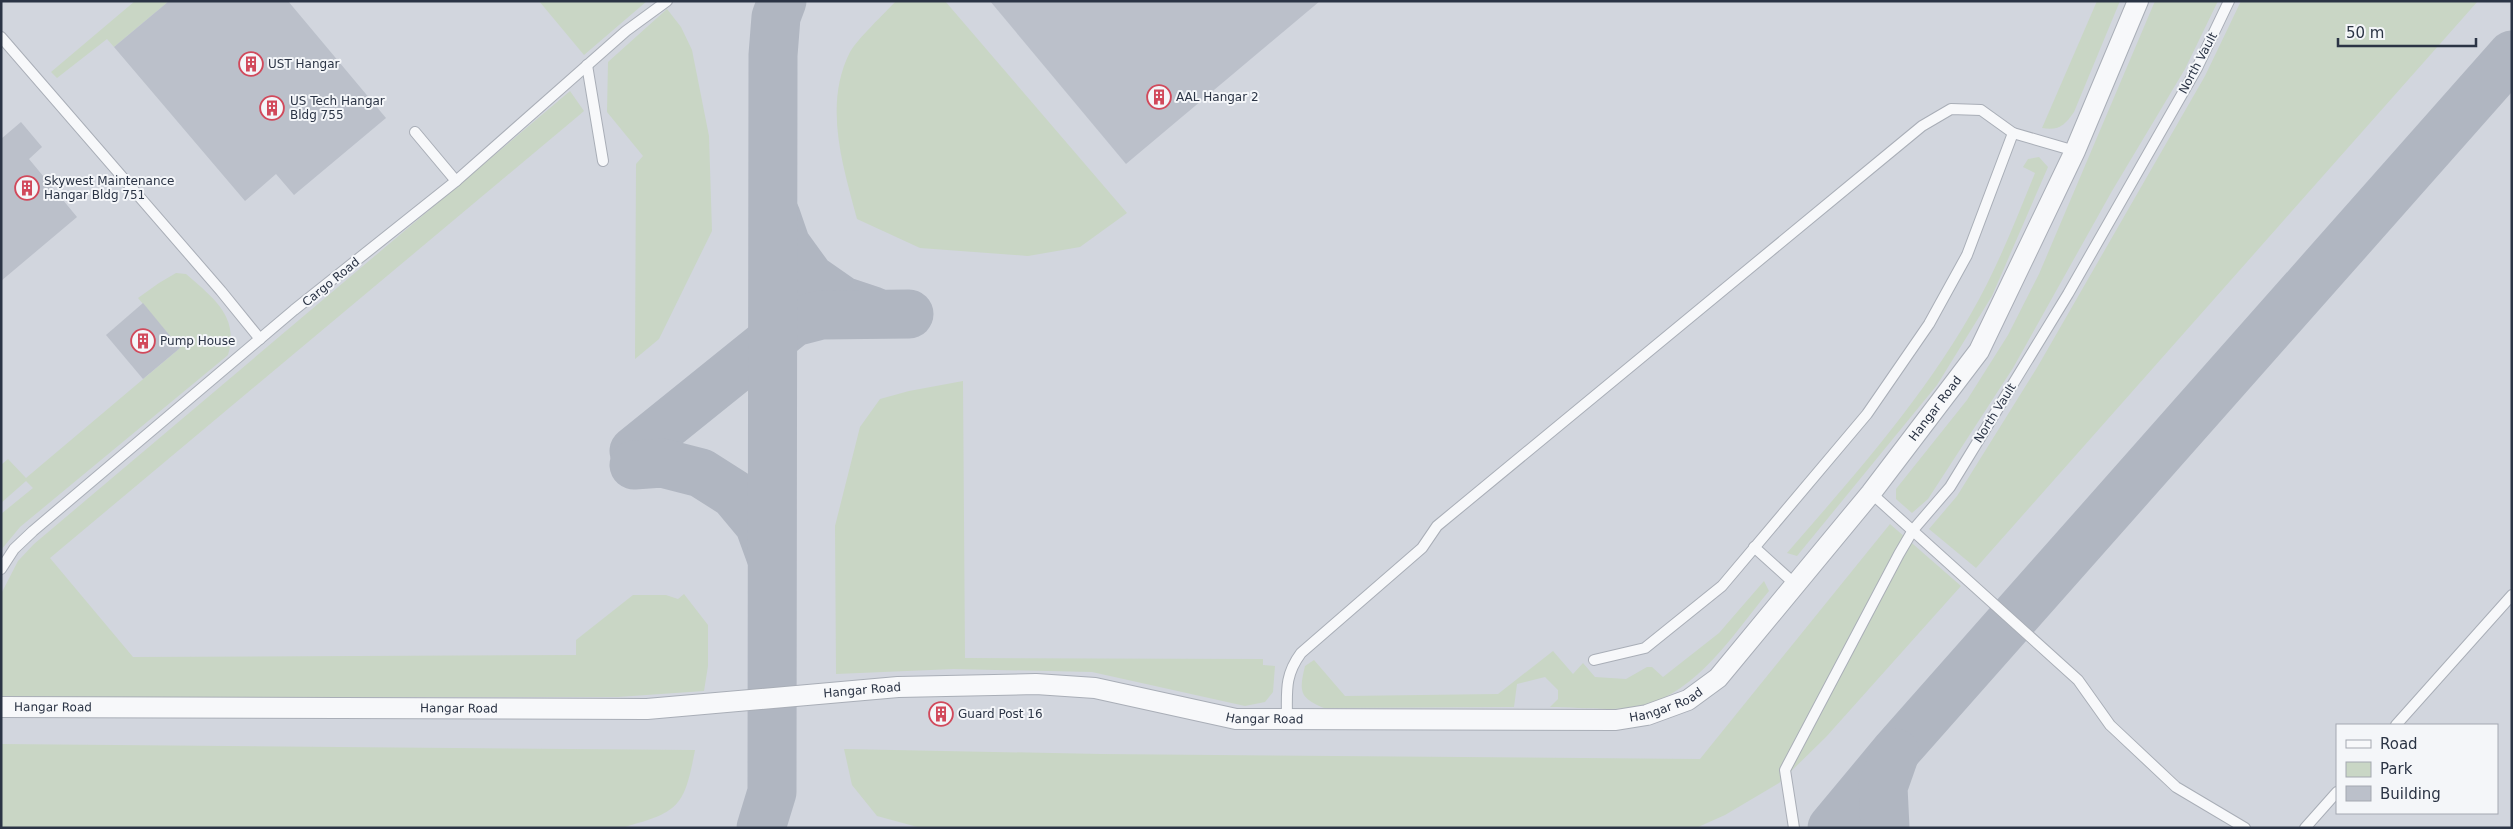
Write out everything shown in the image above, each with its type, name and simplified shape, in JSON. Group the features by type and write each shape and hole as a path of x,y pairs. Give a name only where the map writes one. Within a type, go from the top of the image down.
{"street":[{"name":"Hangar Road","path":"1,707 648,710 898,687 1036,684 1095,688 1236,719 1616,720 1647,715 1688,700 1718,678 1871,493 1979,351 2075,151 2138,1"}],"lane":[{"name":"Cargo Road","path":"1,569 14,549 32,530 260,339 456,182 626,30 666,1"},
{"name":"North Vault","path":"1794,828 1785,770 1913,530 1950,487 2068,294 2197,68 2229,1"},
{"path":"1,37 221,291 260,339"},
{"path":"587,65 604,161"},
{"path":"1286,720 1286,682 1290,667 1301,652 1422,548 1437,526 1922,126 1951,109 1982,110 2012,133 2075,151"},
{"path":"415,132 456,182"},
{"path":"1594,660 1645,648 1722,586 1867,414 1930,324 1967,255 2012,133"},
{"path":"1871,493 2078,680 2110,725 2176,787 2246,828"},
{"path":"1754,547 1796,585"},
{"path":"2397,724 2512,595"},
{"path":"2306,828 2336,793"}],"shaded area":[{"path":"1,1 2512,1 2512,828 1,828"}],"green space":[{"path":"135,1 169,1 114,47 107,39 57,78 51,72"},
{"path":"539,1 647,1 584,55"},
{"path":"896,1 945,1 1127,213 1080,247 1028,256 920,248 857,219 846,178 838,136 838,93 842,72 850,52 865,33"},
{"path":"2097,1 2120,1 2074,112 2068,120 2057,128 2042,128"},
{"path":"2155,1 2218,1 2185,69 2112,191 2013,368 1928,499 1912,513 1896,499 1896,489 1967,400 2008,335 2039,274"},
{"path":"2241,1 2478,1 1976,568 1929,529 1957,496 2038,366 2205,76"},
{"path":"667,9 681,27 692,50 709,136 712,231 659,339 635,359 636,164 643,156 607,112 608,62"},
{"path":"570,91 584,111 50,558 133,657 576,655 576,640 633,595 666,595 678,599 684,594 708,625 708,666 704,691 618,697 1,697 1,594 18,561 34,544"},
{"path":"2039,157 2048,167 1992,296 1937,385 1797,556 1787,553 1842,490 1921,391 1967,321 2000,257 2035,173 2023,167 2028,159"},
{"path":"176,273 186,274 214,299 221,308 227,318 230,329 231,341 228,355 20,527 1,550 1,514 33,488 26,481 1,503 1,465 8,459 26,478 180,348 138,298"},
{"path":"963,381 965,658 1263,659 1263,665 1275,666 1273,692 1265,702 1245,706 1092,672 954,669 836,674 835,526 860,427 880,399 909,391"},
{"path":"1890,524 1961,586 1826,737 1779,783 1725,815 1696,828 921,828 877,816 852,785 844,749 1101,754 1700,759"},
{"path":"1764,581 1769,591 1728,642 1698,675 1662,699 1642,706 1609,709 1550,707 1558,699 1558,690 1545,677 1517,684 1514,707 1324,708 1310,701 1303,693 1302,682 1305,666 1314,660 1345,696 1498,694 1553,651 1573,674 1583,663 1595,677 1626,679 1647,667 1652,667 1663,677 1719,633"},
{"path":"1,744 695,750 687,785 675,805 667,812 621,828 1,828"}],"building":[{"name":"UST Hangar","path":"169,1 288,1 386,118 294,195 276,174 245,201 114,47"},
{"name":"AAL Hangar 2","path":"990,1 1320,1 1126,164"},
{"name":"Skywest Maintenance Hangar Bldg 751","path":"21,122 42,147 29,159 77,217 1,281 1,139"},
{"name":"Pump House","path":"143,303 180,348 143,379 106,335"}],"taxiway":[{"path":"761,828 772,792 773,55 776,17 782,1"},
{"path":"1832,828 1896,751 2512,55"},
{"path":"776,216 786,245 810,278 843,301 873,311"},
{"path":"634,451 794,322 821,315 909,314"},
{"path":"634,465 662,463 701,473 734,494 759,524 771,557"},
{"path":"1885,828 1883,787 1895,753"}],"place":[{"name":"UST Hangar","path":"251,64"},
{"name":"AAL Hangar 2","path":"1159,97"},
{"name":"US Tech Hangar Bldg 755","path":"272,108"},
{"name":"Skywest Maintenance Hangar Bldg 751","path":"27,188"},
{"name":"Pump House","path":"143,341"},
{"name":"Guard Post 16","path":"941,714"}]}
